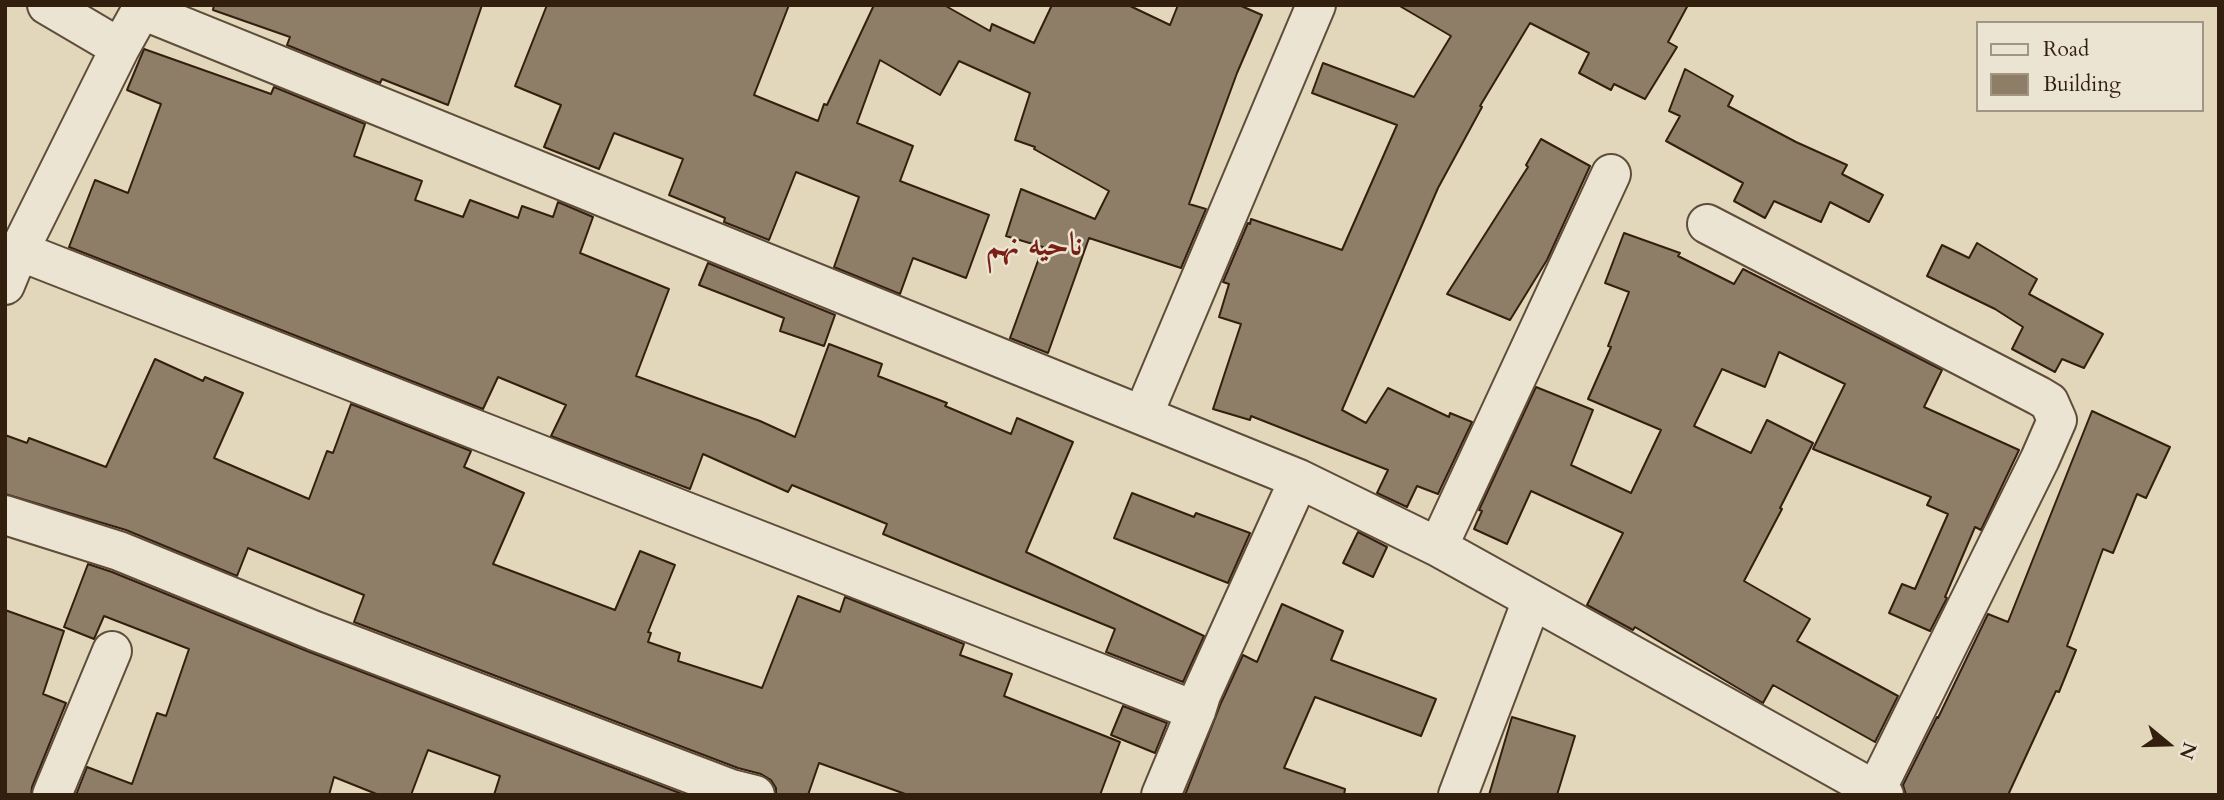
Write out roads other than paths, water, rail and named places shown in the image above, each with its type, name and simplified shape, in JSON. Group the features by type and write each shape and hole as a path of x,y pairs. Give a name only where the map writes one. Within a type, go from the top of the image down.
{"street":[{"path":"47,5 120,48"},
{"path":"1143,415 1316,5"},
{"path":"1196,711 12,268 120,48 143,7 1299,479 1438,547 1880,792 2057,420 2049,402 2039,396 1707,224"},
{"path":"1438,547 1611,174"},
{"path":"1161,795 1200,695 1299,479"},
{"path":"5,515 119,551 328,636 731,789 755,795"},
{"path":"1458,795 1532,600"},
{"path":"52,795 113,650"}],"district":[{"name":"ناحیه نهم","path":"1034,248"}]}
